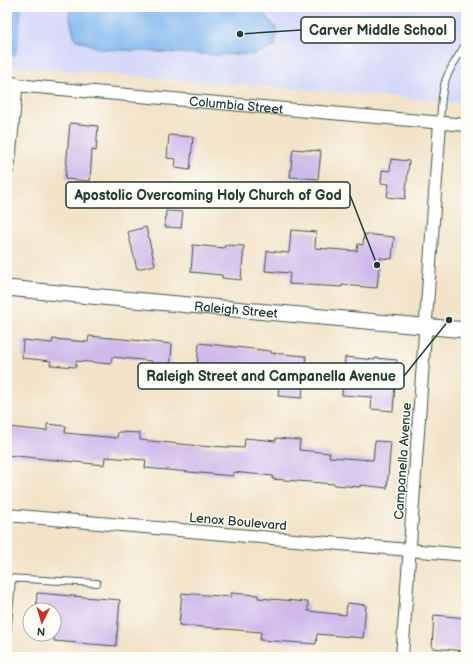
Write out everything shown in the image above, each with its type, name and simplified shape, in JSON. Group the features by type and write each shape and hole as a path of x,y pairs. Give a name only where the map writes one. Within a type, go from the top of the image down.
{"street":[{"name":"Columbia Street","path":"11,85 466,125"},
{"path":"7,167 11,85"},
{"name":"Campanella Avenue","path":"402,657 440,123"},
{"name":"Raleigh Street","path":"7,288 466,330"},
{"name":"Lenox Boulevard","path":"7,515 466,554"}],"lane":[{"path":"440,123 442,95 445,81 466,42"},
{"path":"7,634 10,578 97,583"}],"shaded area":[{"path":"7,7 466,7 466,103 11,66 12,61 7,60"}],"water":[{"path":"70,7 259,7 278,31 274,47 254,54 217,55 101,49 75,39 69,15"}],"building":[{"path":"70,123 98,126 96,151 92,150 90,181 65,179"},
{"path":"169,135 193,137 190,170 175,168 176,159 167,158"},
{"path":"293,149 321,151 318,179 290,177"},
{"path":"391,159 409,161 405,199 387,197 389,184 381,183 382,170 390,171"},
{"path":"166,211 183,212 181,228 165,227"},
{"path":"146,227 155,265 137,269 128,232"},
{"path":"291,230 316,232 315,248 357,251 358,244 363,245 364,234 394,237 392,259 380,258 377,288 342,285 342,287 289,284 290,273 265,271 267,251 289,253"},
{"path":"193,245 224,248 225,245 244,246 241,280 222,278 222,275 191,272"},
{"path":"89,336 172,344 169,383 150,381 152,361 112,357 111,364 76,361 76,367 50,365 51,361 22,358 23,340 52,343 53,339 88,342"},
{"path":"199,343 271,351 271,353 306,356 302,398 278,396 279,387 247,385 248,371 208,367 207,378 196,377"},
{"path":"345,357 375,360 375,358 397,360 393,411 371,409 372,397 342,395"},
{"path":"47,424 66,426 65,433 117,438 118,432 140,433 140,440 211,447 244,448 245,438 276,441 276,438 300,440 299,450 330,453 329,457 373,460 375,441 391,442 387,488 272,479 273,476 233,472 233,476 145,468 146,460 105,457 104,465 7,455 8,427 47,431"},
{"path":"37,593 120,600 116,646 62,642 62,602 36,602"},
{"path":"182,593 231,597 231,593 258,595 258,598 308,602 308,611 346,615 347,603 366,605 363,638 317,634 316,644 260,640 261,632 179,625"},
{"path":"434,615 466,618 466,651 432,648"}],"waterway":[{"path":"10,50 15,7"}],"place":[{"name":"Carver Middle School","path":"240,34"},
{"name":"Apostolic Overcoming Holy Church of God","path":"377,265"},
{"name":"Raleigh Street and Campanella Avenue","path":"449,320"}]}
